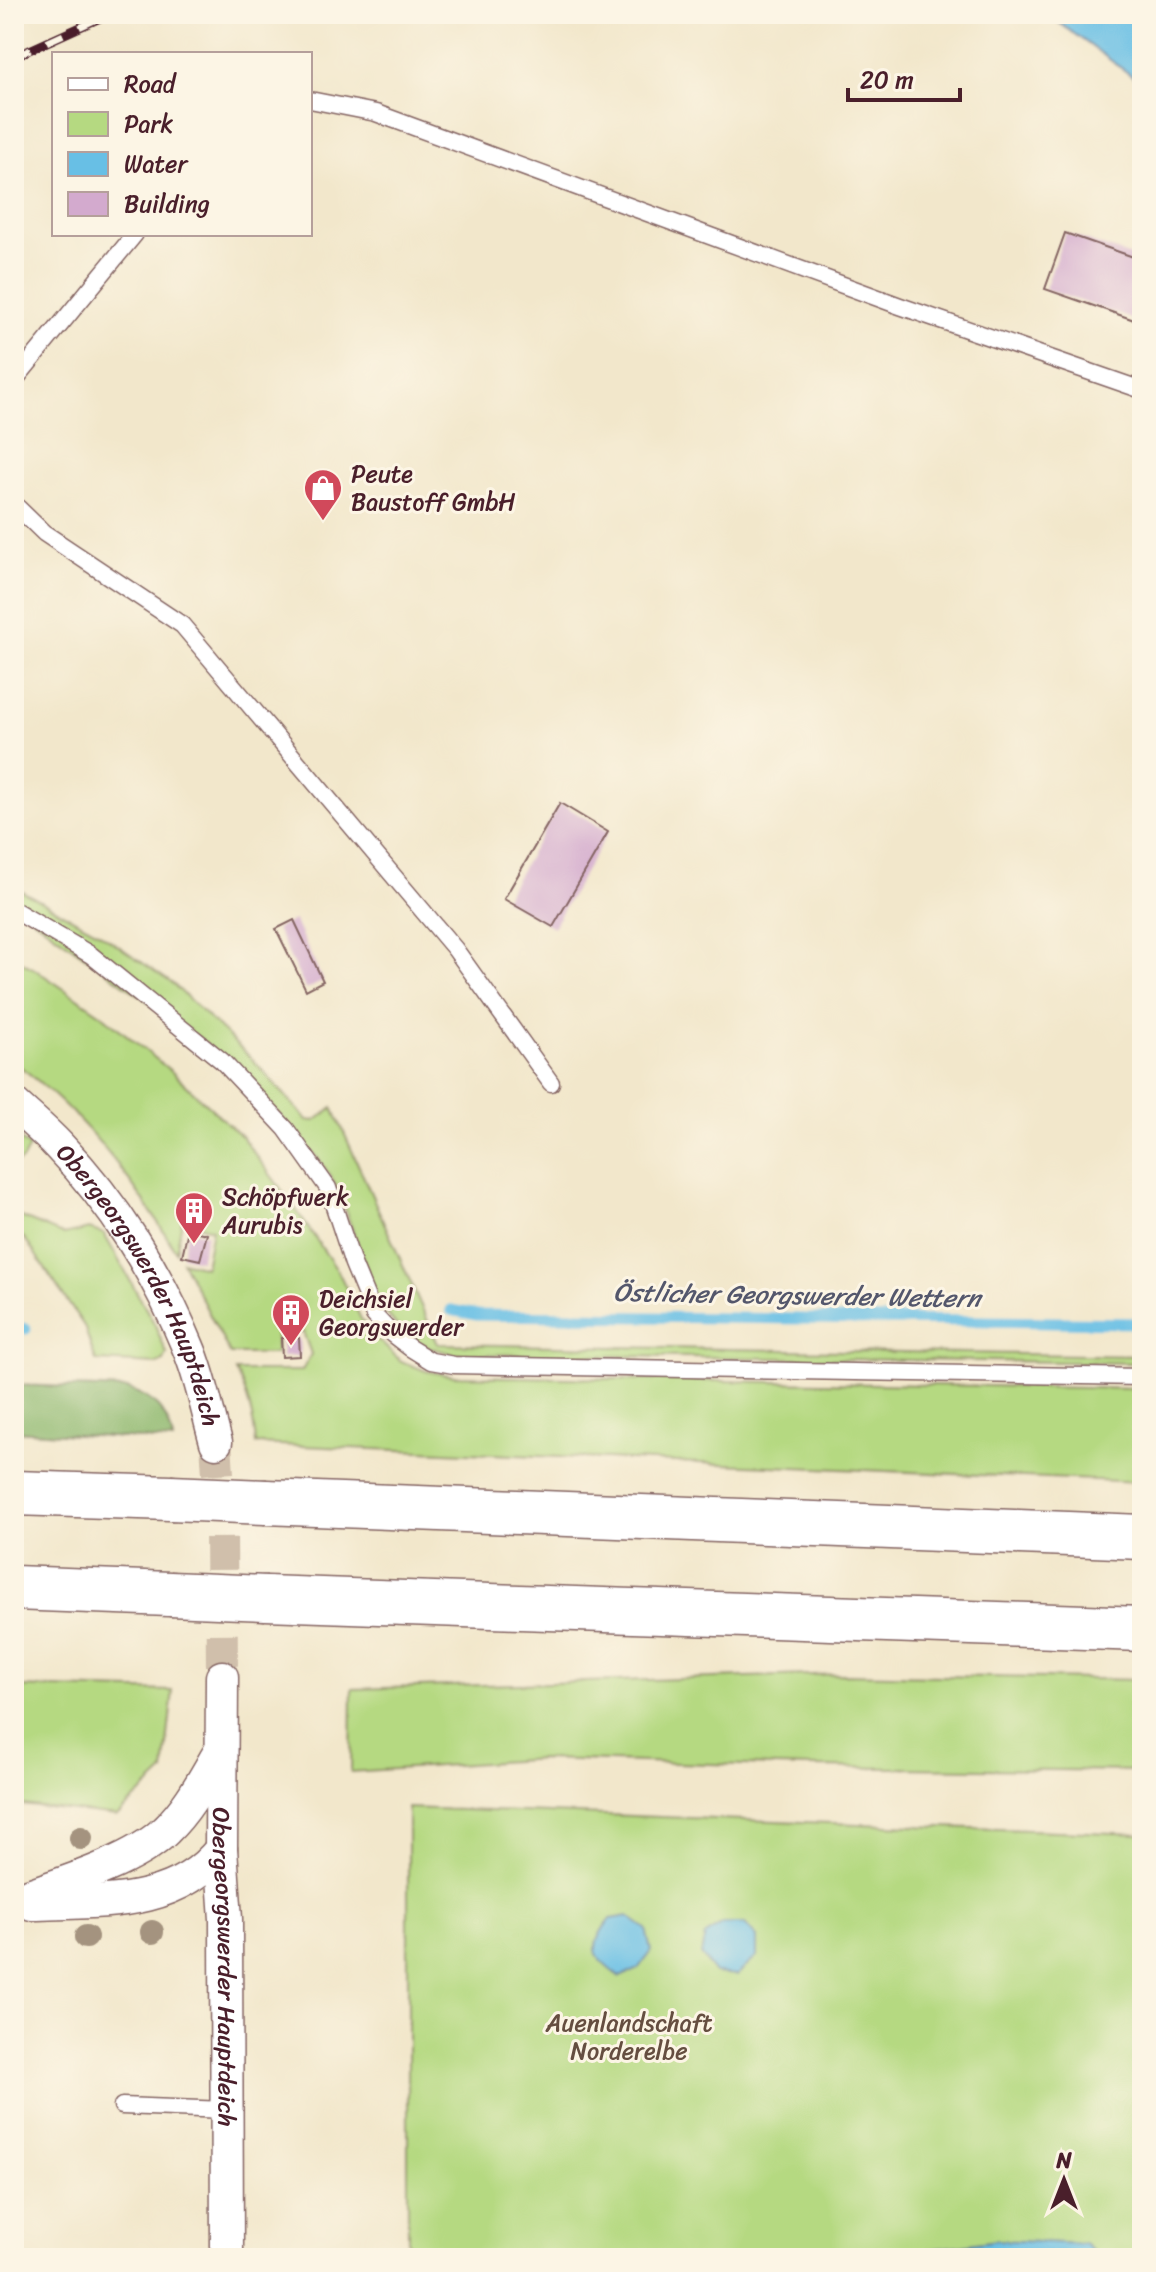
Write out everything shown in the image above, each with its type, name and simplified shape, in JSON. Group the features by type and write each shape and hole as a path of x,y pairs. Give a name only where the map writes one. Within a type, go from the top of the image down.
{"highway":[{"path":"14,1493 1142,1537"},
{"path":"14,1588 1142,1629"}],"street":[{"name":"Obergeorgswerder Hauptdeich","path":"14,1104 59,1146 128,1232 188,1346 216,1442"},
{"name":"Obergeorgswerder Hauptdeich","path":"222,1677 220,1750 221,1849 226,1919 227,2258"},
{"path":"14,1902 136,1852 164,1833 195,1795 220,1750"},
{"path":"14,1902 120,1901 158,1893 183,1883 221,1849"}],"lane":[{"path":"312,100 376,113 900,306 1142,390"},
{"path":"14,381 133,236"},
{"path":"14,504 44,533 182,625 455,949 551,1083"},
{"path":"14,910 91,955 222,1061 286,1129 328,1188 374,1315 401,1342 431,1361 454,1365 1142,1377"},
{"path":"122,2106 226,2110"}],"green space":[{"path":"14,887 100,933 173,984 254,1061 307,1120 315,1121 333,1108 438,1344 1142,1356 1142,1363 453,1354 432,1348 414,1340 381,1307 337,1188 322,1163 276,1111 203,1041 14,905"},
{"path":"14,958 101,1014 172,1072 242,1137 339,1273 361,1319 401,1361 426,1371 455,1376 1142,1389 1142,1482 256,1444 249,1406 236,1371 302,1371 311,1354 303,1332 276,1333 276,1354 230,1354 182,1261 205,1267 212,1229 182,1221 176,1252 105,1149 62,1103 14,1062"},
{"path":"14,1135 29,1147 23,1159 14,1165"},
{"path":"14,1214 64,1235 89,1229 104,1234 155,1325 167,1354 164,1361 157,1364 96,1361 84,1326 25,1239 14,1230"},
{"path":"14,1385 128,1389 159,1408 168,1422 173,1441 14,1431"},
{"path":"843,1674 1142,1680 1142,1771 811,1767 543,1759 351,1772 352,1689"},
{"path":"14,1687 173,1691 164,1772 117,1816 14,1804"},
{"name":"Auenlandschaft Norderelbe","path":"408,1808 1142,1834 1142,2258 408,2258"}],"water":[{"path":"1047,14 1142,14 1142,83"},
{"path":"628,1916 646,1929 651,1951 638,1969 620,1977 599,1958 596,1945 610,1919"},
{"path":"723,1924 745,1924 757,1937 757,1957 737,1975 715,1973 701,1955 705,1935"},
{"path":"997,2240 1084,2244 1099,2258 871,2258"}],"building":[{"path":"1065,233 1142,260 1140,322 1045,289"},
{"path":"560,803 608,832 553,927 504,899"},
{"path":"294,920 323,981 306,990 276,929"},
{"name":"Schöpfwerk Aurubis","path":"188,1230 207,1234 200,1260 182,1256"},
{"name":"Deichsiel Georgswerder","path":"281,1338 299,1338 300,1356 282,1357"}],"waterway":[{"name":"Östlicher Georgswerder Wettern","path":"451,1310 477,1315 1142,1323"},
{"path":"14,1326 26,1329"}],"tunnel":[{"path":"216,1442 221,1522 222,1677"}],"railway":[{"path":"14,57 109,14"}],"place":[{"name":"Peute Baustoff GmbH","path":"323,522"},
{"name":"Schöpfwerk Aurubis","path":"194,1245"},
{"name":"Deichsiel Georgswerder","path":"291,1347"}]}
